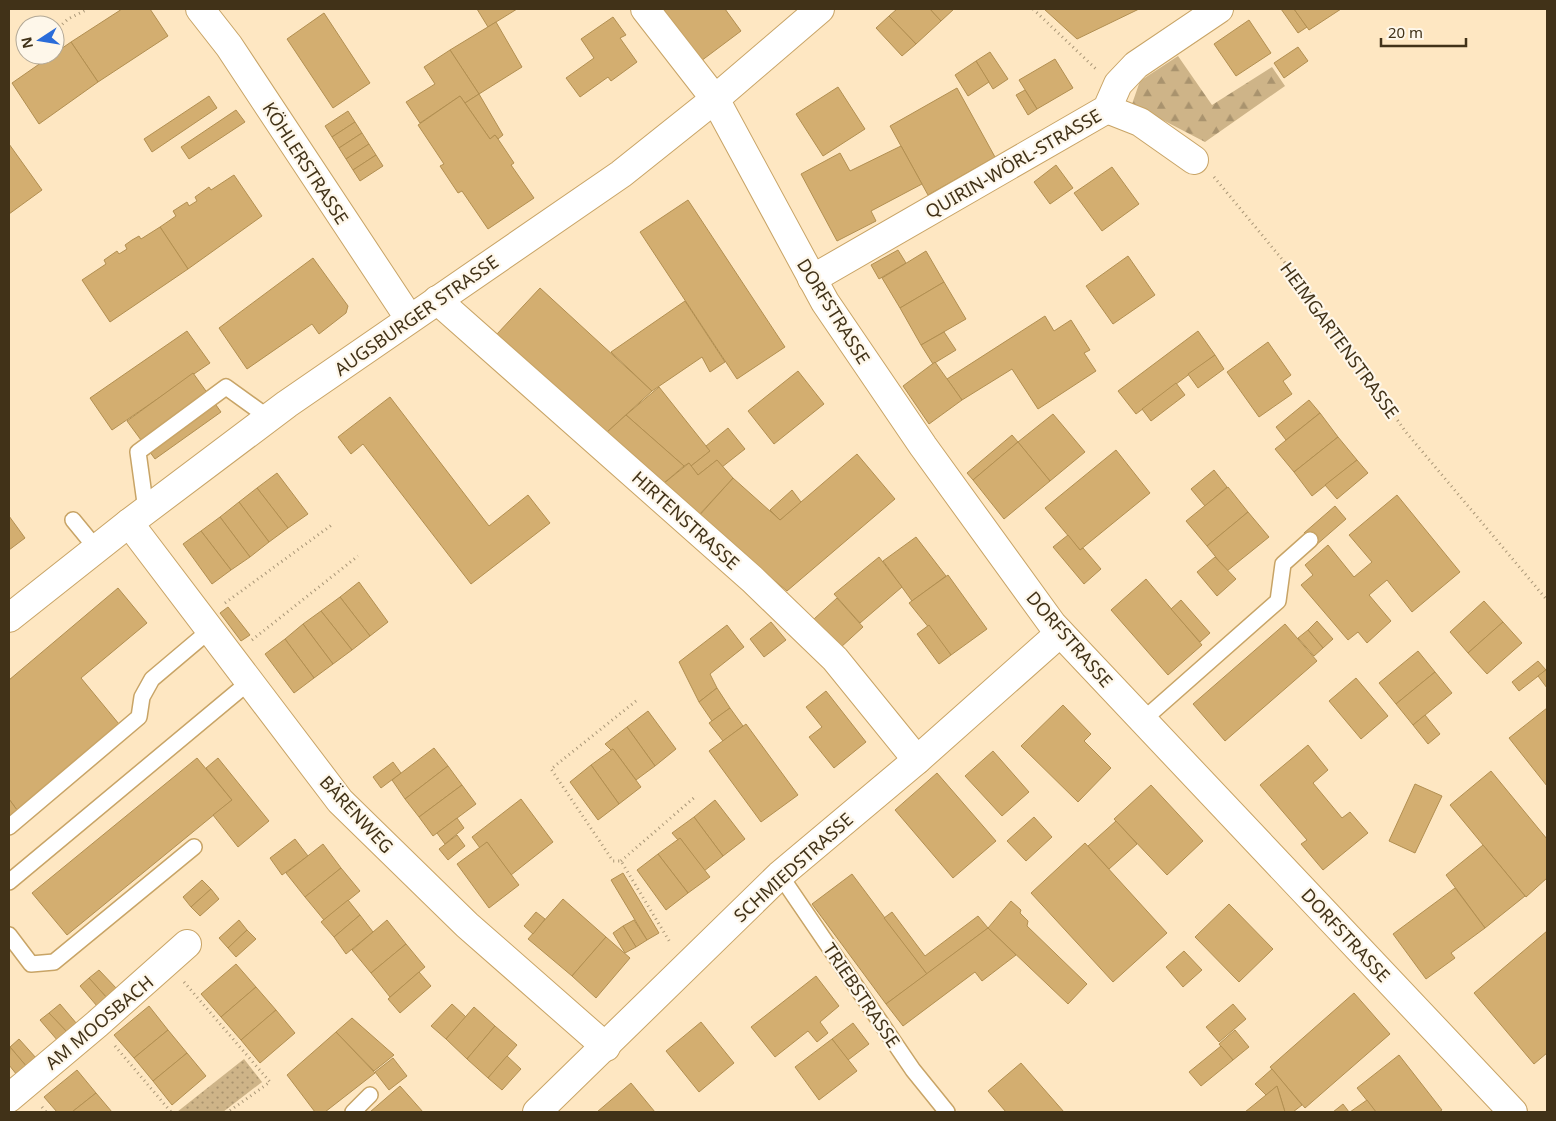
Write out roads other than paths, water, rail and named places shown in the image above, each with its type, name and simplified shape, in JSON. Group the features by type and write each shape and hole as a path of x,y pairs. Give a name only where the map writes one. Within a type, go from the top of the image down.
{"street":[{"name":"KÖHLERSTRASSE","path":"200,9 229,46 409,318"},
{"name":"DORFSTRASSE","path":"645,9 714,99 812,279 923,446 1060,633 1513,1112"},
{"name":"AUGSBURGER STRASSE","path":"9,618 96,548 269,418 409,318 621,174 714,99 820,9"},
{"name":"QUIRIN-WÖRL-STRASSE","path":"812,279 1108,109 1118,84 1136,65 1219,9"},
{"path":"1108,109 1140,122 1194,160"},
{"name":"HIRTENSTRASSE","path":"437,300 752,579 835,659 917,760"},
{"name":"BÄRENWEG","path":"138,516 206,625 340,801 467,925 606,1047"},
{"name":"SCHMIEDSTRASSE","path":"537,1112 606,1047 780,875 917,760 1060,633"},
{"name":"AM MOOSBACH","path":"9,1098 168,963 187,944"}],"lane":[{"path":"138,516 138,452 226,387 269,418"},
{"path":"73,520 96,548"},
{"path":"1142,720 1278,601 1284,564 1310,540"},
{"path":"9,827 140,716 142,697 152,679 206,625"},
{"path":"9,882 249,682"},
{"path":"9,935 31,964 54,962 194,847"},
{"name":"TRIEBSTRASSE","path":"780,875 913,1070 947,1112"},
{"path":"353,1112 370,1095"}]}
